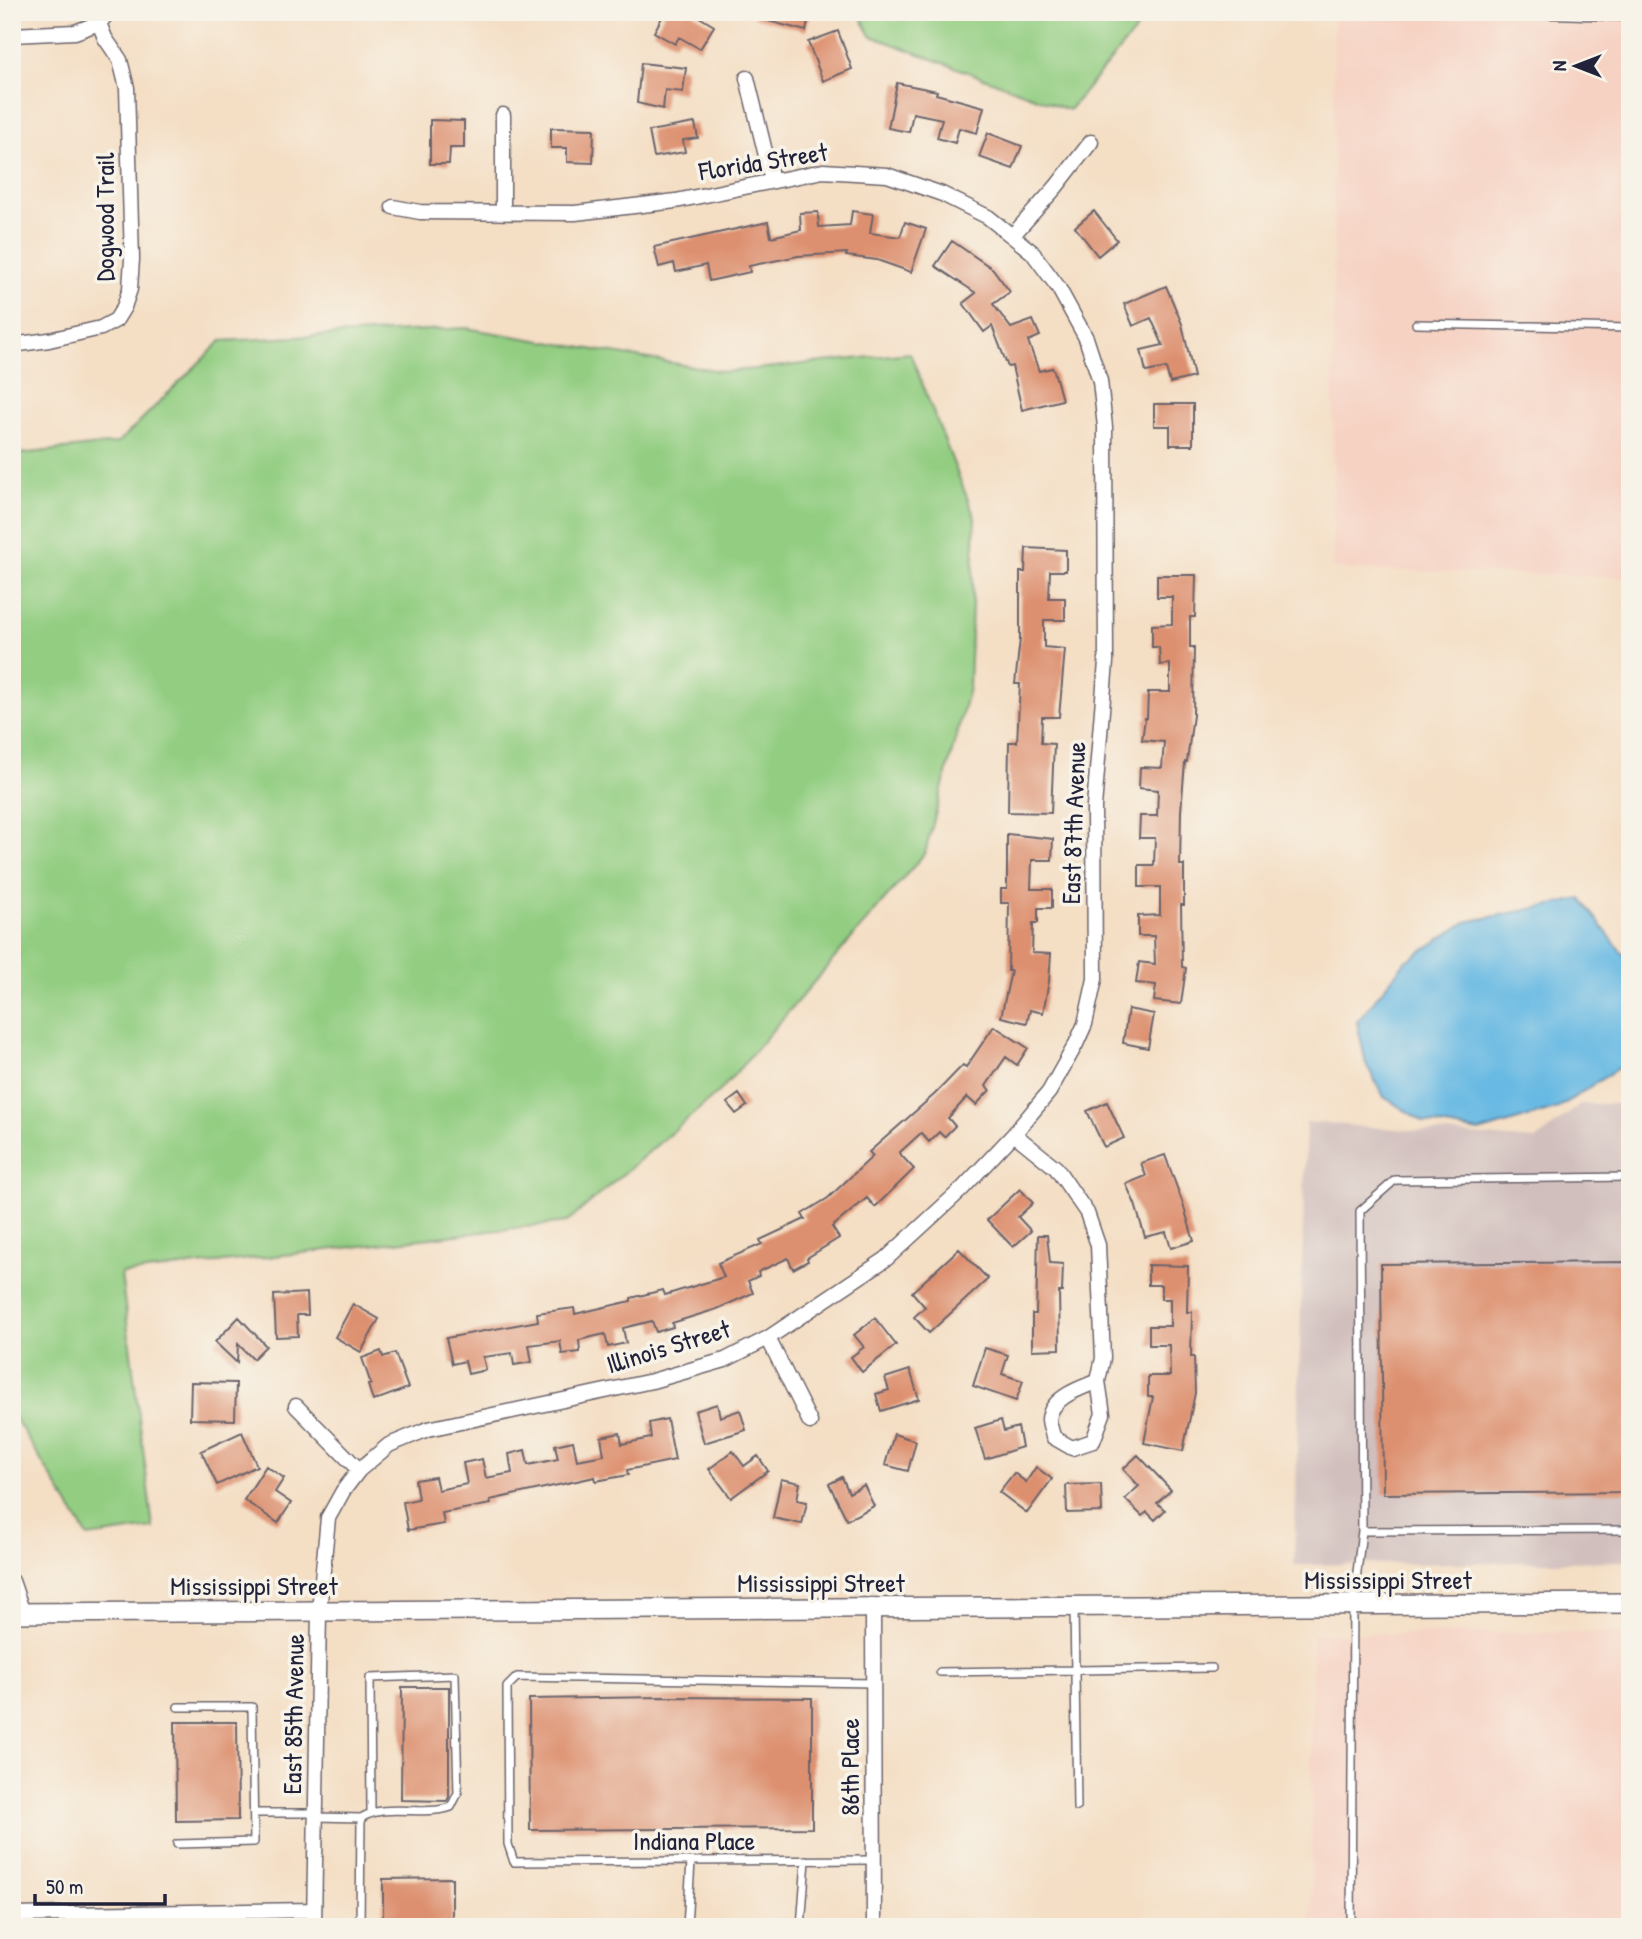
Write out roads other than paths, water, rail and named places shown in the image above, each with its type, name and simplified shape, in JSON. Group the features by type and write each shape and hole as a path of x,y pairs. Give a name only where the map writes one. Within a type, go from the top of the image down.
{"street":[{"path":"12,35 75,32 104,18"},
{"name":"Dogwood Trail","path":"12,345 101,328 116,320 130,289 132,259 127,88 120,60 105,38 104,18"},
{"path":"747,78 772,180"},
{"path":"503,115 503,213"},
{"path":"1012,236 1056,187 1091,142"},
{"name":"Florida Street","path":"393,207 420,212 575,213 676,201 822,171 887,175 942,194 988,217 1032,252 1058,287 1086,338 1100,381 1105,427 1105,492"},
{"name":"East 87th Avenue","path":"1014,1134 1049,1092 1076,1044 1085,1024 1095,979 1094,807 1106,662 1105,492"},
{"path":"1014,1134 1056,1168 1087,1213 1098,1245 1103,1358 1098,1381 1103,1414 1093,1441 1072,1448 1053,1437 1049,1420 1054,1405 1069,1394 1098,1381"},
{"name":"Illinois Street","path":"359,1470 389,1445 428,1429 652,1381 725,1360 768,1338 886,1259 962,1189 1014,1134"},
{"path":"768,1338 810,1422"},
{"path":"296,1406 359,1470"},
{"name":"East 85th Avenue","path":"314,1927 320,1611 328,1518 359,1470"},
{"path":"12,1581 18,1613"},
{"name":"Mississippi Street","path":"18,1613 1630,1603"},
{"name":"86th Place","path":"873,1608 874,1927"},
{"path":"12,1915 84,1920 186,1920 314,1910"}],"lane":[{"path":"1477,12 1630,17"},
{"path":"1416,324 1630,328"},
{"path":"1351,1927 1353,1605 1362,1531 1360,1211 1395,1180 1630,1177"},
{"path":"1362,1531 1630,1530"},
{"path":"1074,1606 1077,1807"},
{"path":"940,1672 1212,1668"},
{"path":"254,1813 361,1818 371,1811 437,1812 451,1807 458,1793 455,1675 370,1678 371,1811"},
{"name":"Indiana Place","path":"873,1683 517,1677 507,1687 508,1844 514,1862 873,1860"},
{"path":"177,1844 254,1842 252,1707 178,1707"},
{"path":"360,1927 361,1818"},
{"path":"801,1927 806,1860"},
{"path":"687,1927 691,1861"}],"water":[{"path":"1581,899 1630,963 1630,1060 1558,1108 1479,1132 1424,1122 1384,1097 1366,1064 1357,1022 1405,962 1466,922"}]}
